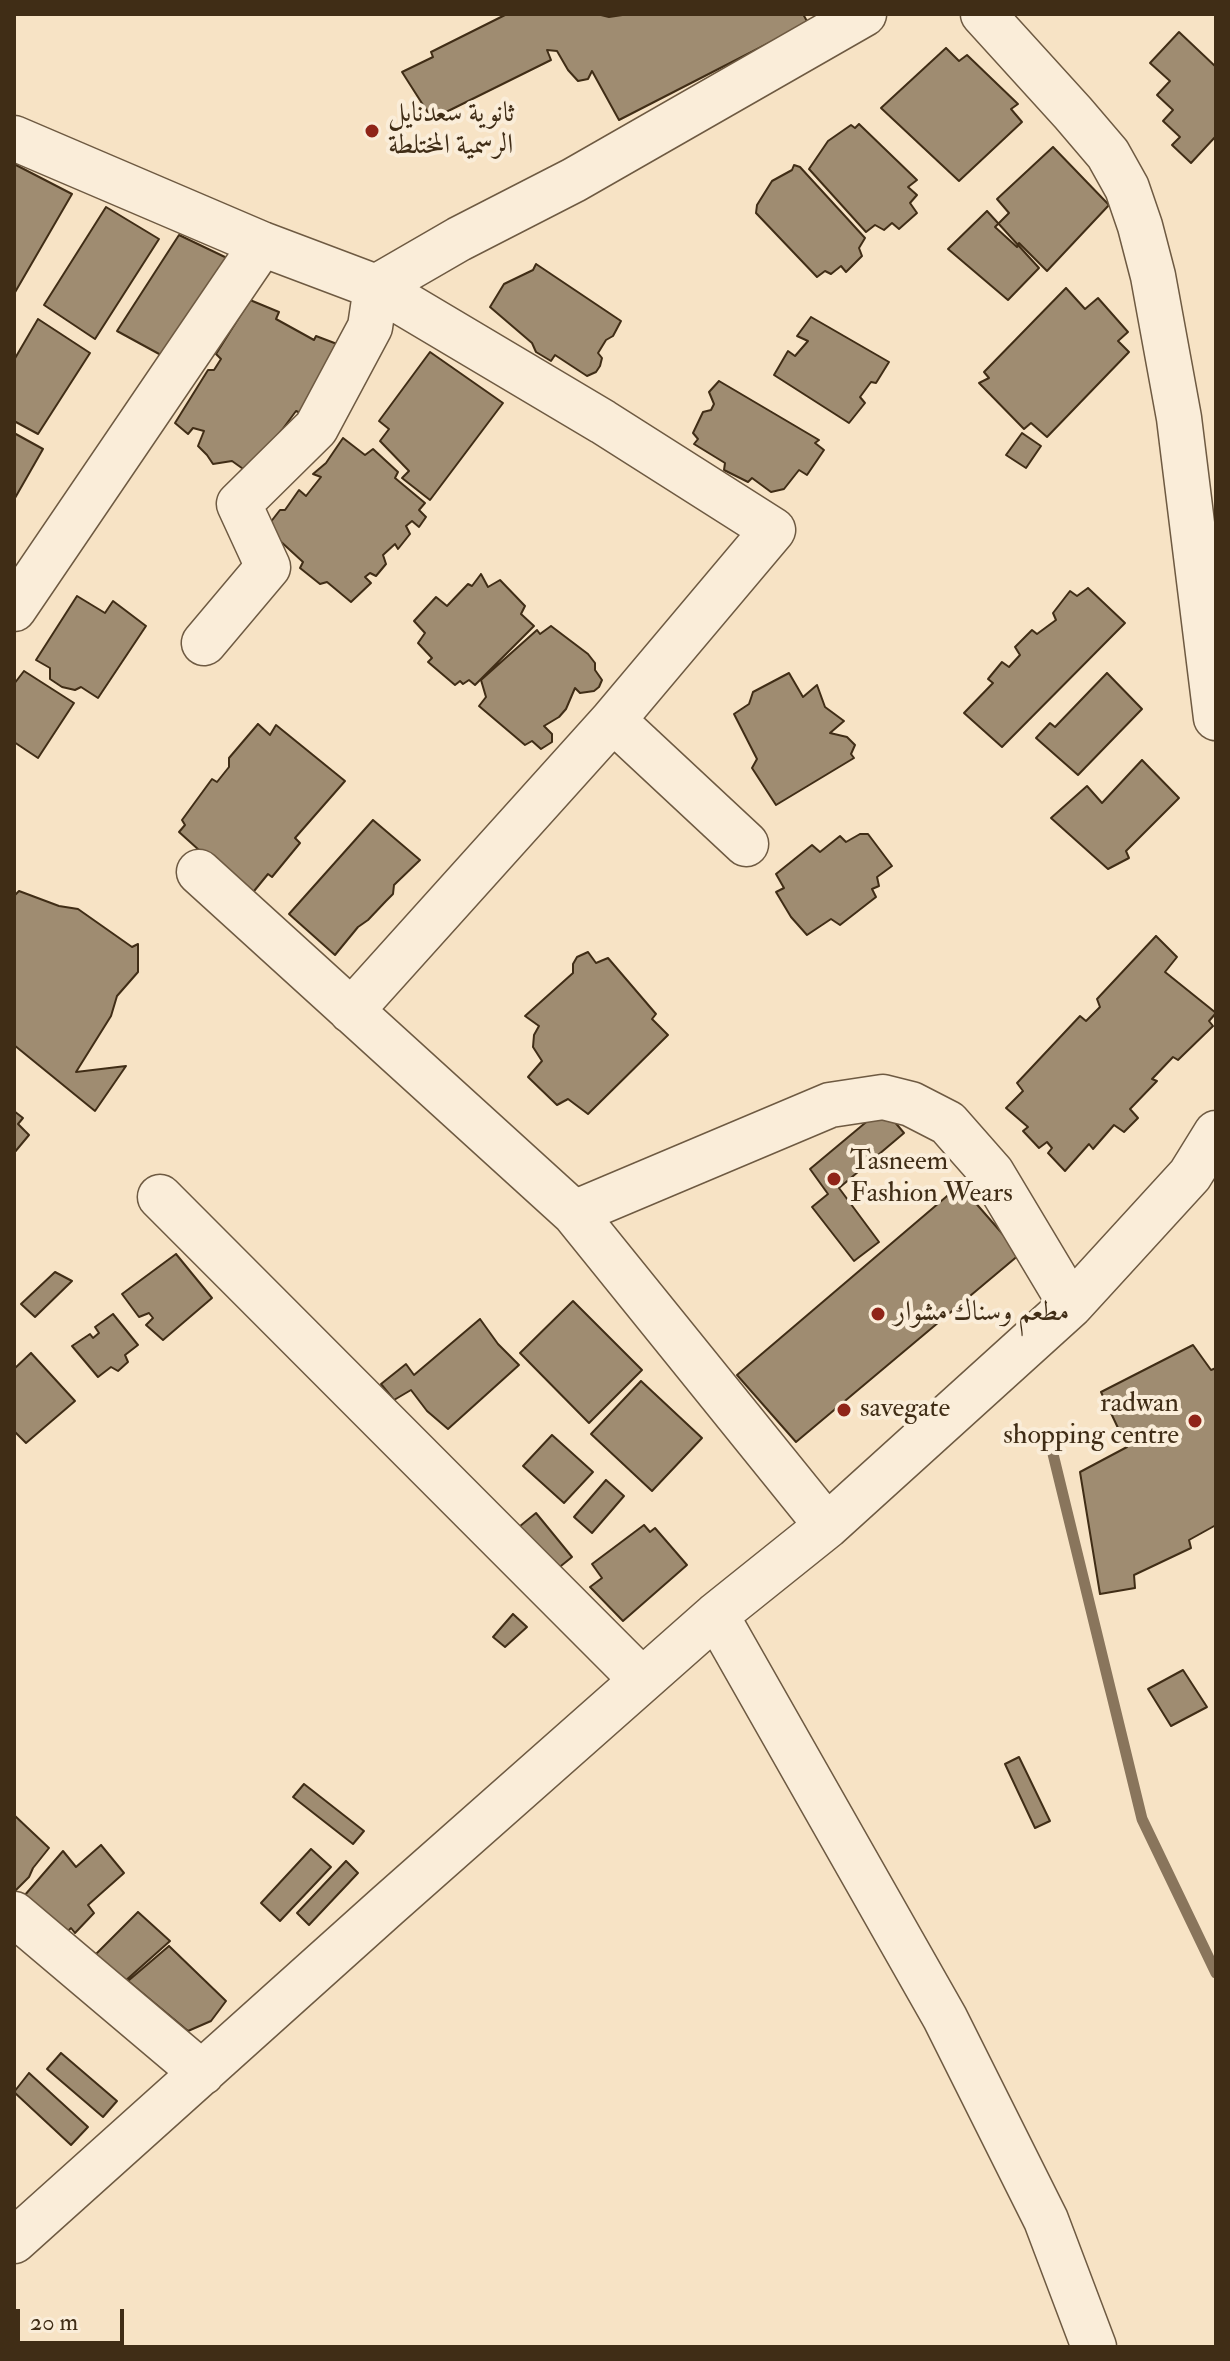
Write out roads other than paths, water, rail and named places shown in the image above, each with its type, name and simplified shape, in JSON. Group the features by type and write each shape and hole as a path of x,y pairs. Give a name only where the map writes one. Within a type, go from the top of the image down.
{"street":[{"path":"376,287 459,239 574,180 864,14"},
{"path":"983,14 1108,154 1127,188 1153,276 1170,358 1216,718"},
{"path":"14,138 262,244 376,287 603,422 773,530 613,720 351,1011"},
{"path":"14,609 262,244"},
{"path":"204,643 268,567 239,504 316,428 370,327 376,287"},
{"path":"613,720 746,844"},
{"path":"199,872 574,1213 827,1526"},
{"path":"574,1213 830,1105 883,1097 911,1104 948,1123 992,1173 1071,1305"},
{"path":"14,2241 398,1895 716,1615 827,1526 1071,1305 1190,1175 1216,1133"},
{"path":"160,1197 642,1680"},
{"path":"716,1615 945,2018 1046,2220 1094,2347"},
{"path":"14,1914 202,2073"}],"waterway":[{"path":"1053,1454 1142,1819 1216,1973"}],"place":[{"name":"ثانوية سعدنايل الرسمية المختلطة","path":"372,131"},
{"name":"Tasneem Fashion Wears","path":"834,1179"},
{"name":"مطعم وسناك مشوار","path":"878,1314"},
{"name":"savegate","path":"844,1410"},
{"name":"radwan shopping centre","path":"1195,1421"}]}
